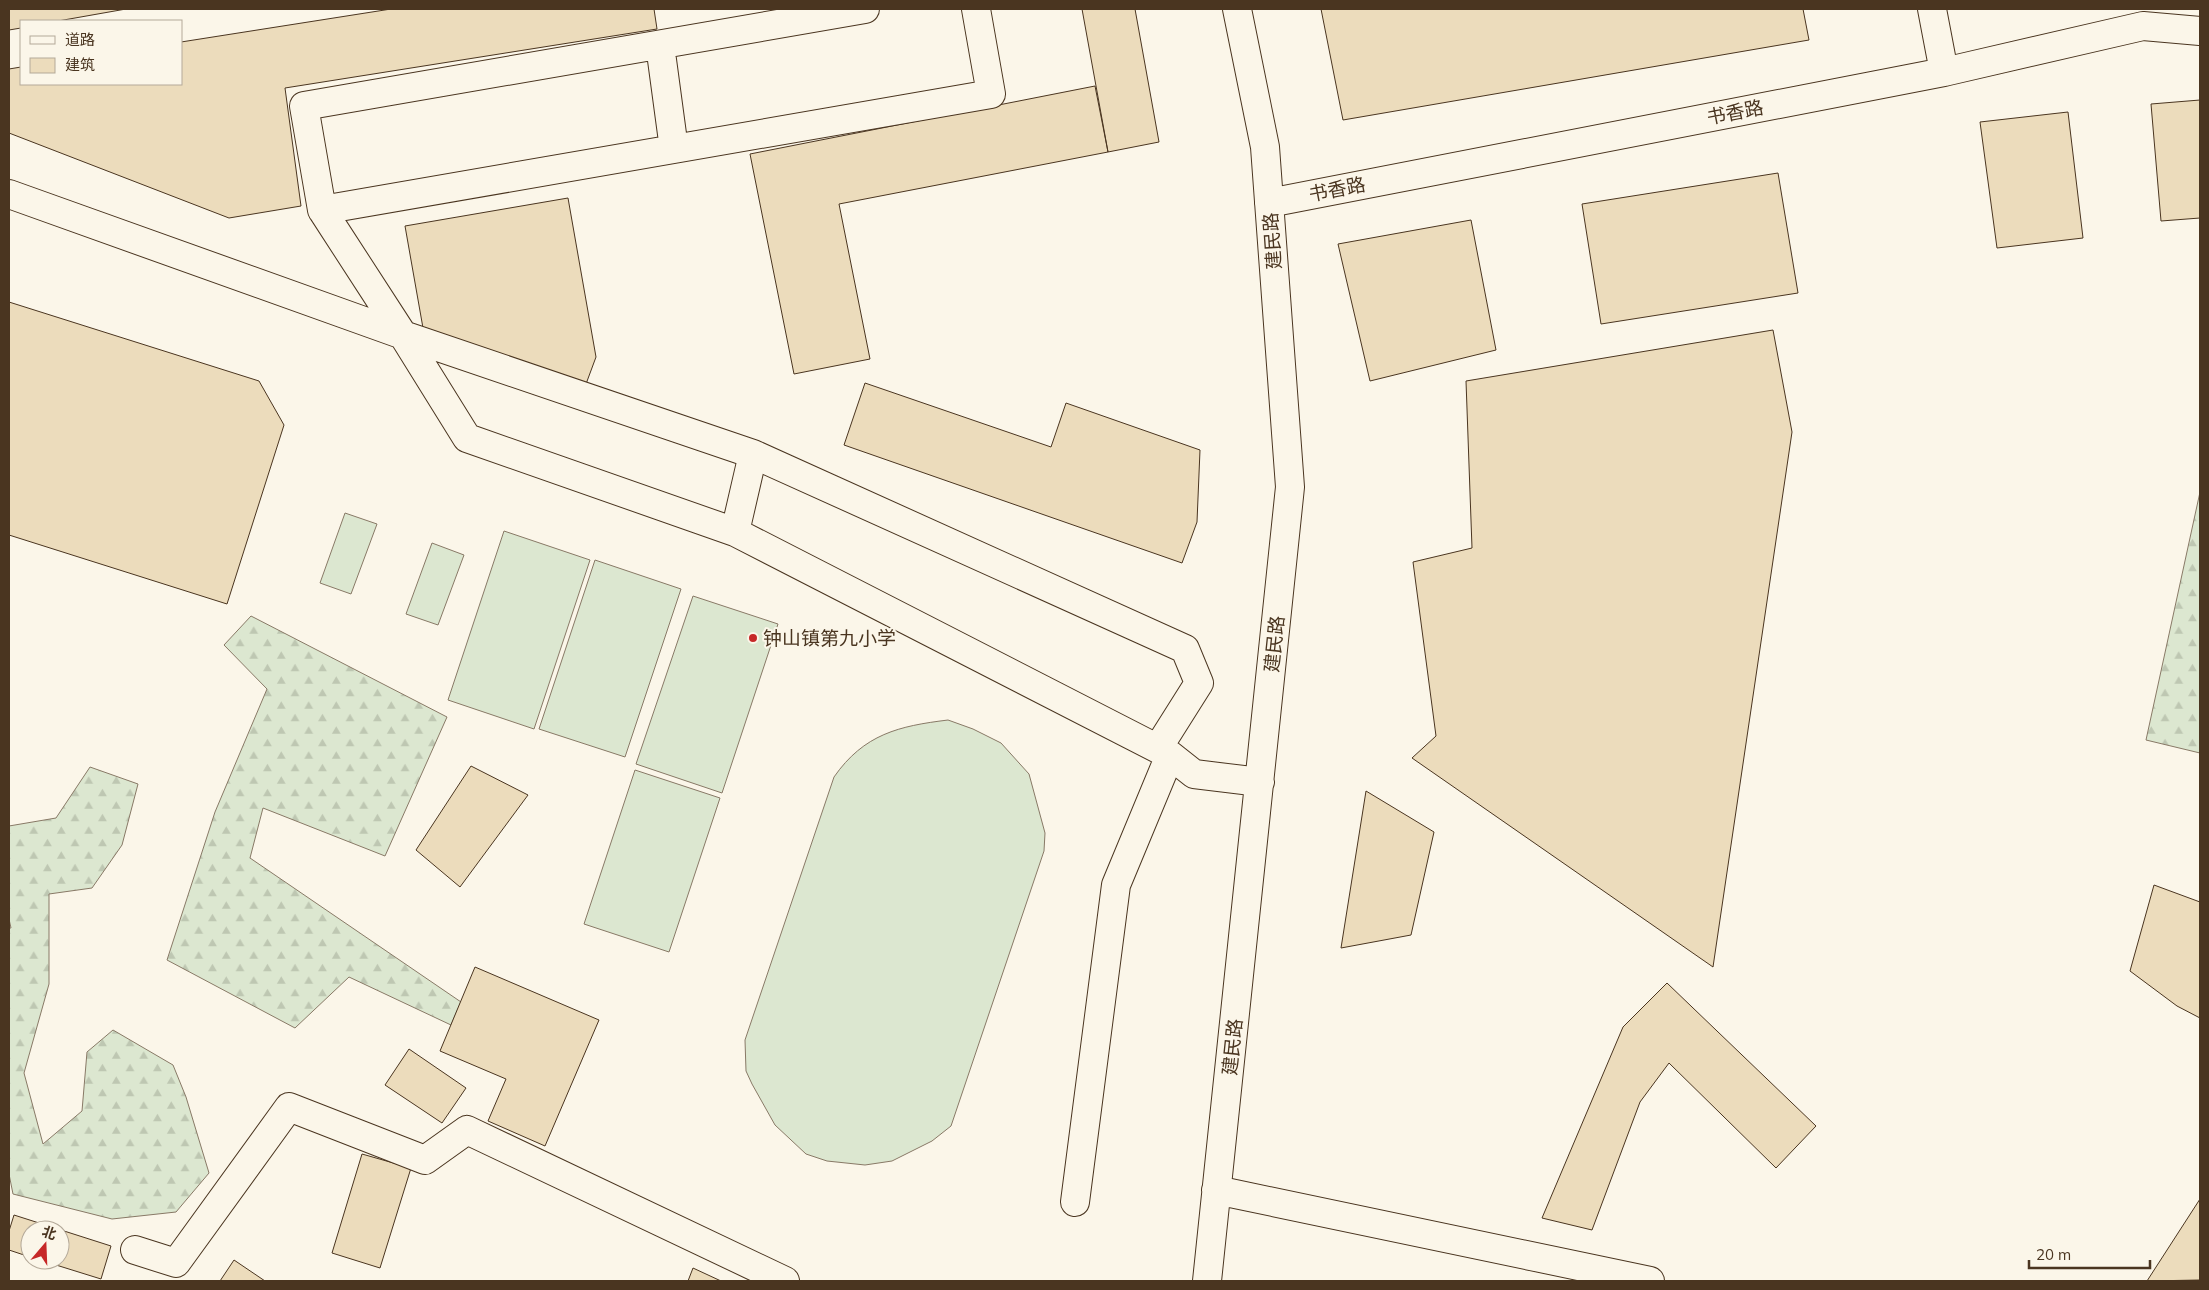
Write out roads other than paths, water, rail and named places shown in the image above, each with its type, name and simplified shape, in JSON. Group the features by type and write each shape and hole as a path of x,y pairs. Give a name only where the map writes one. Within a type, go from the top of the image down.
{"street":[{"path":"865,9 304,106 322,210 467,438 735,532 1164,752 1194,774 1260,782"},
{"path":"322,210 991,94 976,9"},
{"name":"建民路","path":"1207,1281 1290,487 1265,147 1237,9"},
{"path":"1932,9 1944,72"},
{"name":"书香路","path":"1269,203 1944,72 2143,26 2200,31"},
{"path":"660,45 674,149"},
{"path":"9,194 403,336 753,454 1186,649 1200,684 1164,752 1116,885 1075,1202"},
{"path":"735,532 753,454"},
{"path":"135,1250 176,1263 289,1107 425,1160 467,1130 785,1281"},
{"path":"1216,1190 1650,1281"}],"place":[{"name":"钟山镇第九小学","path":"753,638"}]}
